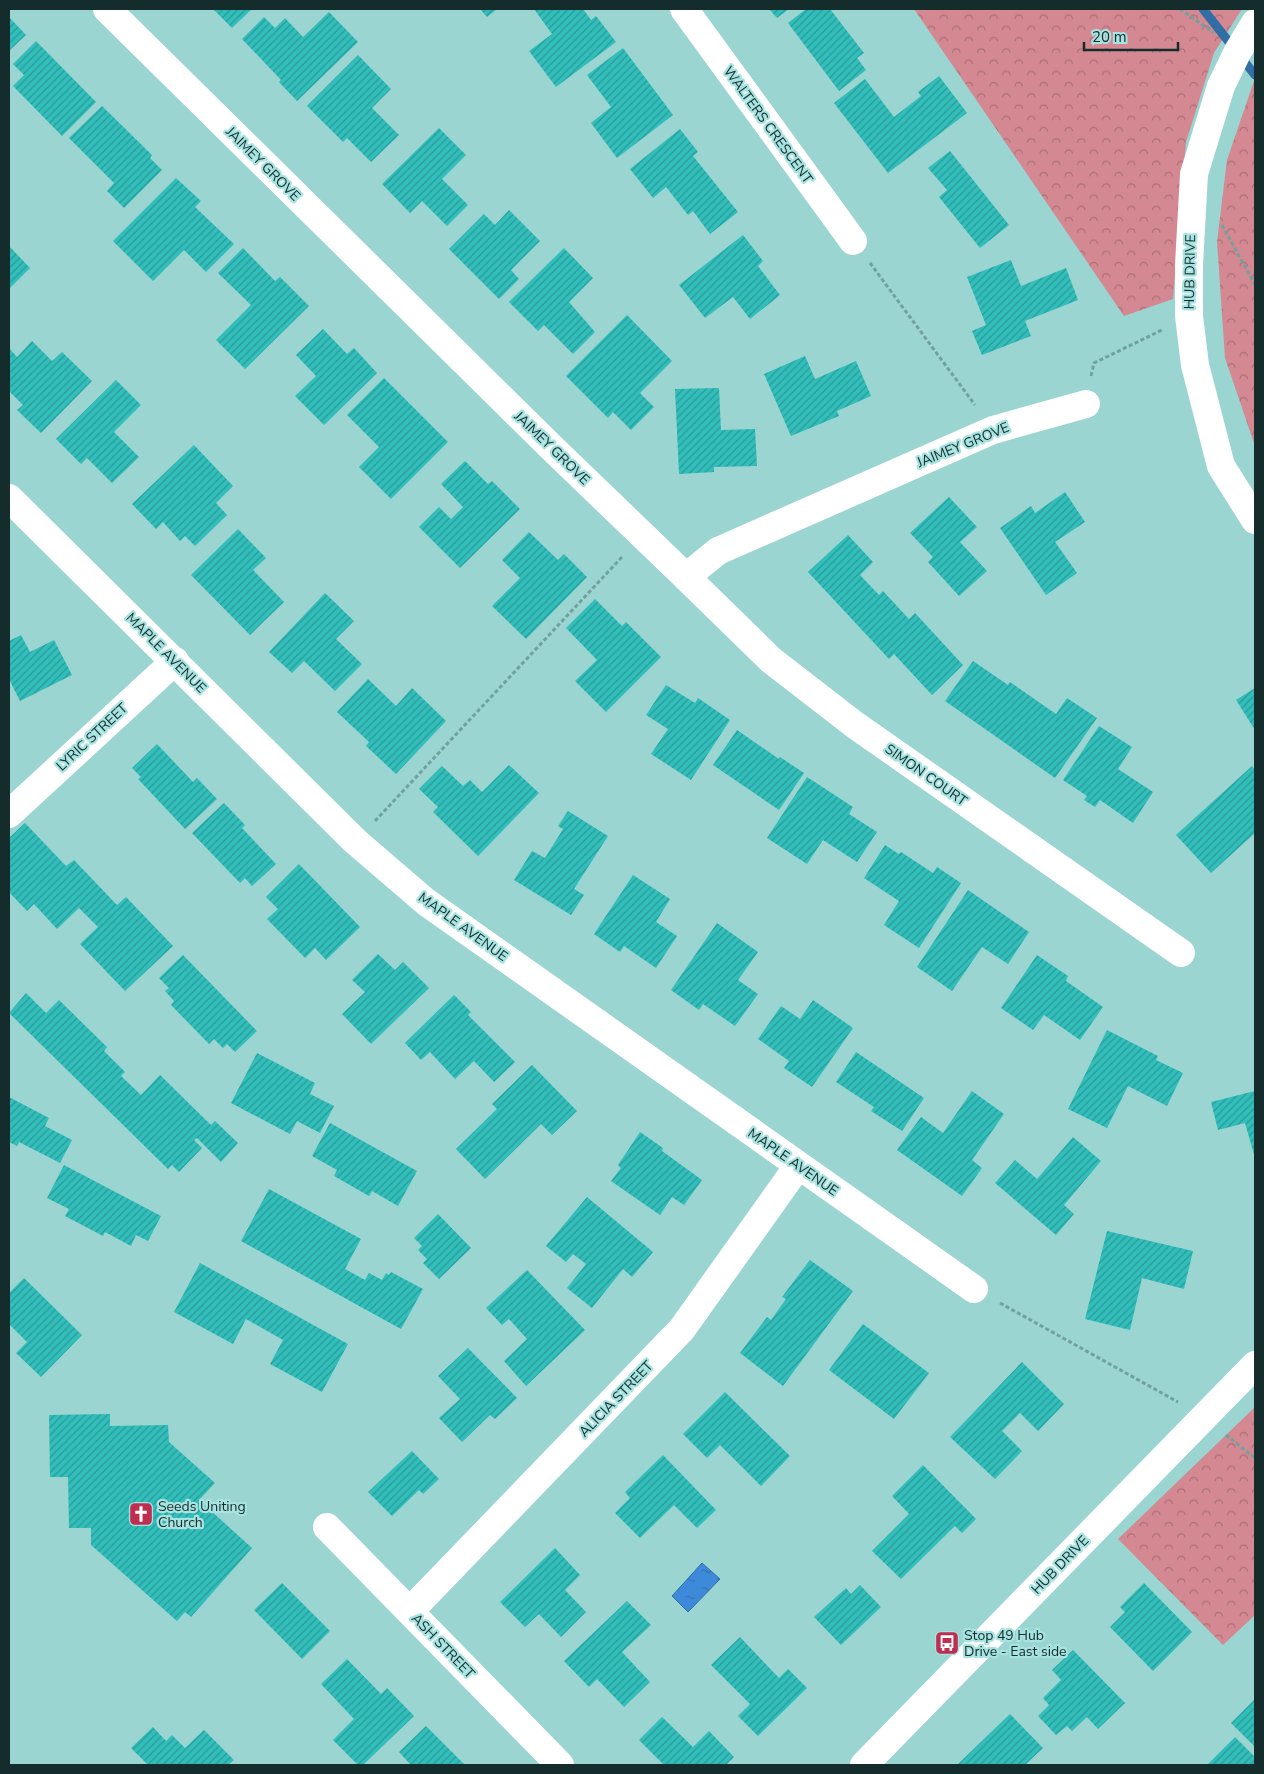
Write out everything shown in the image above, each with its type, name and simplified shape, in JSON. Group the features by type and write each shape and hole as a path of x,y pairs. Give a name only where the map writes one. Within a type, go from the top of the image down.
{"street":[{"name":"JAIMEY GROVE","path":"107,9 308,209 686,577 718,550 993,430 1086,404"},
{"name":"WALTERS CRESCENT","path":"684,9 853,241"},
{"name":"HUB DRIVE","path":"1255,23 1238,51 1221,86 1194,174 1189,265 1189,316 1195,365 1221,466 1255,520"},
{"name":"MAPLE AVENUE","path":"9,498 355,841 426,902 974,1289"},
{"name":"SIMON COURT","path":"686,577 771,660 855,725 1182,952"},
{"name":"LYRIC STREET","path":"9,814 175,661"},
{"name":"ALICIA STREET","path":"410,1611 682,1330 798,1166"},
{"name":"HUB DRIVE","path":"864,1765 1255,1365"},
{"name":"ASH STREET","path":"327,1527 560,1765"}],"path":[{"path":"1180,9 1238,51"},
{"path":"1218,217 1255,285"},
{"path":"853,241 993,430"},
{"path":"1086,404 1094,363 1189,316"},
{"path":"355,841 642,535"},
{"path":"974,1289 1204,1417"}],"green space":[{"path":"914,9 1242,9 1214,53 1186,142 1173,299 1124,316"},
{"path":"1255,78 1255,446 1225,358 1217,242 1227,160"},
{"path":"1255,1407 1255,1615 1223,1645 1118,1539"}],"water":[{"path":"702,1563 720,1579 688,1612 672,1596"}],"building":[{"path":"213,9 252,9 232,28"},
{"path":"480,9 497,9 487,17"},
{"path":"534,9 583,9 591,20 596,16 616,42 556,87 529,51 552,34"},
{"path":"769,9 789,9 777,18"},
{"path":"806,9 830,9 864,53 857,58 866,70 839,91 788,23"},
{"path":"329,12 358,42 297,101 279,82 281,80 242,39 264,17 275,28 285,18 303,37"},
{"path":"9,17 26,35 9,51"},
{"path":"36,41 96,102 62,136 13,86 24,75 13,64"},
{"path":"623,48 673,115 617,158 591,123 611,107 587,75"},
{"path":"358,55 391,89 372,108 399,135 371,162 347,138 343,142 307,106"},
{"path":"939,76 967,113 888,173 834,103 865,79 894,117 921,96 918,92"},
{"path":"102,106 152,155 150,158 162,170 124,208 107,191 114,183 69,138"},
{"path":"439,128 466,155 442,179 468,205 447,226 422,201 410,213 382,184"},
{"path":"680,129 698,152 693,156 738,212 710,234 693,211 688,215 666,187 653,198 630,169"},
{"path":"950,151 1009,225 980,248 939,197 947,190 928,168"},
{"path":"176,178 201,201 195,207 234,244 206,272 184,250 153,281 113,241"},
{"path":"509,210 540,241 511,270 519,279 499,299 449,249 484,214 495,225"},
{"path":"743,235 763,261 758,266 780,295 750,319 733,297 705,318 679,285"},
{"path":"9,246 30,268 9,289"},
{"path":"243,248 275,281 280,277 309,306 245,369 216,340 251,305 218,273"},
{"path":"564,248 593,278 569,302 595,332 573,354 544,325 538,331 509,302"},
{"path":"1011,260 1021,286 1066,268 1078,300 1025,321 1031,336 982,355 972,331 986,325 967,277"},
{"path":"627,315 672,361 640,393 654,407 631,430 613,412 608,418 566,376"},
{"path":"323,329 347,354 354,348 377,373 324,425 295,396 316,376 296,355"},
{"path":"32,341 52,361 62,352 92,381 41,433 17,410 23,405 9,391 9,348 17,357"},
{"path":"805,356 815,379 856,361 871,396 837,411 839,416 791,436 764,374"},
{"path":"384,378 448,442 391,499 359,467 379,447 347,415"},
{"path":"116,380 141,405 114,432 139,457 112,483 87,458 81,464 56,439"},
{"path":"719,388 721,430 755,429 757,466 714,467 714,472 679,474 675,389"},
{"path":"194,445 233,486 216,503 227,515 195,546 185,536 180,541 163,522 156,529 132,504"},
{"path":"465,461 488,484 492,481 520,509 460,568 419,527 439,507 451,519 463,507 441,484"},
{"path":"1065,492 1085,522 1055,542 1077,573 1046,595 1000,528 1031,506 1035,513"},
{"path":"949,497 977,527 960,542 987,571 959,596 928,562 933,557 910,533"},
{"path":"238,529 266,558 253,570 284,602 250,635 191,575"},
{"path":"529,532 558,560 564,554 587,577 526,639 492,606 520,578 502,560"},
{"path":"848,535 873,562 860,575 879,595 883,591 909,619 915,613 963,665 932,695 894,654 889,659 808,572"},
{"path":"325,593 354,621 336,639 362,664 335,691 304,661 292,673 269,652"},
{"path":"595,599 622,626 626,622 661,657 606,712 575,681 597,660 566,628"},
{"path":"21,635 30,652 54,640 72,675 20,701 9,679 9,641"},
{"path":"973,661 1008,685 1010,682 1056,714 1067,698 1097,718 1055,778 945,701"},
{"path":"368,679 396,706 412,688 446,721 396,774 366,746 369,742 337,712"},
{"path":"666,685 695,703 698,698 730,720 691,780 651,754 668,729 646,715"},
{"path":"1255,688 1255,730 1236,700"},
{"path":"1099,726 1132,747 1118,769 1153,792 1133,823 1100,800 1095,807 1084,800 1087,796 1063,780"},
{"path":"737,730 779,759 780,757 804,773 779,810 713,765"},
{"path":"157,744 193,782 197,778 217,799 185,829 138,779 141,777 132,768"},
{"path":"509,765 539,793 478,856 433,812 438,807 419,789 442,766 463,786 470,780 482,792"},
{"path":"1252,766 1255,770 1255,833 1211,873 1176,835"},
{"path":"807,777 853,807 849,814 877,832 857,862 823,840 807,864 767,838"},
{"path":"224,803 245,825 242,828 276,864 252,886 245,878 240,883 192,833"},
{"path":"568,811 608,836 574,889 584,895 571,915 514,880 532,851 545,858 563,829 558,826"},
{"path":"25,823 66,866 74,860 117,905 126,897 173,946 125,991 80,944 98,927 79,908 57,929 34,904 27,911 9,892 9,838"},
{"path":"885,845 899,854 901,852 933,873 937,867 961,883 919,948 884,925 899,901 864,878"},
{"path":"299,864 360,927 326,960 315,948 305,958 267,919 278,909 266,897"},
{"path":"633,875 670,899 656,922 677,936 656,968 624,946 620,952 594,934"},
{"path":"968,890 1029,932 1008,964 982,947 952,991 917,967"},
{"path":"717,923 758,952 738,980 758,994 735,1026 703,1004 699,1010 671,990"},
{"path":"378,954 395,970 403,962 429,988 371,1044 342,1014 365,992 352,980"},
{"path":"183,955 257,1031 235,1052 227,1044 223,1048 214,1039 209,1044 171,1005 174,1001 165,991 169,988 159,978"},
{"path":"1037,955 1068,976 1066,981 1103,1007 1080,1040 1044,1015 1033,1030 1001,1008"},
{"path":"26,993 46,1013 59,1000 107,1047 104,1051 125,1072 121,1076 141,1095 160,1075 211,1125 215,1121 238,1143 221,1162 197,1138 194,1140 202,1148 179,1172 172,1165 168,1169 9,1013"},
{"path":"454,995 471,1012 468,1015 515,1062 494,1082 474,1061 455,1079 430,1052 421,1060 405,1043"},
{"path":"813,1000 853,1028 812,1087 784,1068 789,1061 758,1039 781,1006 800,1019"},
{"path":"1107,1030 1158,1056 1156,1060 1183,1073 1167,1106 1128,1086 1107,1128 1068,1109"},
{"path":"856,1052 924,1098 902,1131 871,1111 874,1107 836,1082"},
{"path":"257,1053 315,1083 310,1094 334,1106 320,1133 297,1121 290,1134 231,1103"},
{"path":"532,1065 577,1111 552,1135 541,1124 485,1179 456,1149 497,1109 492,1104"},
{"path":"972,1091 1004,1114 972,1160 982,1168 962,1196 897,1150 921,1117 943,1133"},
{"path":"1255,1091 1255,1158 1245,1123 1218,1130 1211,1102"},
{"path":"9,1097 49,1118 45,1126 72,1140 60,1163 19,1142 17,1146 9,1142"},
{"path":"330,1123 417,1171 398,1206 372,1191 369,1196 334,1176 337,1170 312,1156"},
{"path":"640,1132 663,1148 662,1151 702,1180 684,1205 672,1197 660,1215 611,1181 621,1168 618,1165"},
{"path":"1073,1137 1101,1161 1064,1205 1074,1214 1056,1235 995,1183 1015,1160 1037,1179"},
{"path":"64,1165 161,1216 148,1241 136,1235 131,1246 105,1232 103,1236 65,1216 69,1209 47,1198"},
{"path":"269,1189 361,1239 345,1269 365,1280 369,1273 382,1280 386,1273 389,1275 391,1272 423,1289 401,1329 241,1241"},
{"path":"587,1197 653,1252 632,1277 623,1269 592,1308 567,1288 586,1264 573,1254 566,1262 546,1246"},
{"path":"438,1214 471,1248 439,1279 423,1263 427,1259 418,1250 422,1246 414,1238"},
{"path":"1107,1231 1193,1251 1184,1289 1142,1278 1130,1330 1085,1319"},
{"path":"810,1260 853,1291 783,1386 740,1353 767,1317 771,1320 786,1299 782,1297"},
{"path":"200,1263 348,1344 322,1392 270,1364 283,1340 246,1319 233,1344 174,1312"},
{"path":"527,1270 585,1330 526,1386 504,1361 527,1339 509,1319 502,1325 486,1308"},
{"path":"24,1278 82,1335 41,1377 16,1353 27,1342 9,1324 9,1293"},
{"path":"863,1324 929,1373 894,1419 829,1370"},
{"path":"468,1348 517,1398 495,1419 490,1415 462,1442 439,1418 460,1399 438,1376"},
{"path":"1022,1362 1064,1404 1038,1431 1020,1413 1002,1431 1022,1451 995,1479 950,1437"},
{"path":"725,1392 790,1456 761,1486 720,1445 707,1458 683,1434"},
{"name":"Seeds Uniting Church","path":"110,1414 110,1426 168,1425 169,1442 215,1483 199,1500 252,1548 191,1617 185,1612 177,1621 91,1545 91,1528 69,1528 68,1477 50,1477 49,1415"},
{"path":"412,1451 439,1479 423,1494 419,1490 392,1516 368,1492"},
{"path":"663,1455 716,1510 697,1528 674,1505 640,1538 615,1513 630,1498 625,1492"},
{"path":"923,1465 976,1519 962,1533 955,1526 901,1579 872,1551 909,1514 892,1496"},
{"path":"555,1548 580,1575 565,1590 586,1612 561,1637 539,1614 525,1627 500,1602"},
{"path":"282,1583 330,1631 302,1659 254,1610"},
{"path":"1144,1583 1192,1632 1153,1671 1110,1627 1125,1612 1120,1607"},
{"path":"860,1585 881,1607 841,1645 814,1617 846,1588 851,1594"},
{"path":"627,1601 651,1625 622,1652 650,1682 624,1707 597,1679 589,1687 564,1661"},
{"path":"740,1637 779,1678 788,1669 807,1688 758,1736 738,1716 750,1704 711,1665"},
{"path":"1073,1650 1125,1703 1098,1729 1087,1717 1072,1731 1067,1726 1056,1735 1038,1716 1049,1705 1043,1698 1061,1680 1052,1670"},
{"path":"347,1659 381,1694 387,1688 414,1716 363,1765 358,1765 333,1740 354,1719 321,1684"},
{"path":"1255,1699 1255,1747 1231,1723"},
{"path":"1010,1714 1043,1748 1025,1765 957,1765"},
{"path":"662,1717 693,1747 709,1731 734,1757 726,1765 664,1765 639,1740"},
{"path":"426,1726 465,1765 408,1765 410,1764 399,1752"},
{"path":"153,1727 166,1741 172,1735 185,1748 204,1730 234,1760 228,1765 148,1765 131,1748"},
{"path":"1235,1737 1255,1757 1255,1765 1207,1765"}],"waterway":[{"path":"1203,9 1255,75"}],"place":[{"name":"Seeds Uniting Church","path":"141,1514"},
{"name":"Stop 49 Hub Drive - East side","path":"947,1643"}]}
